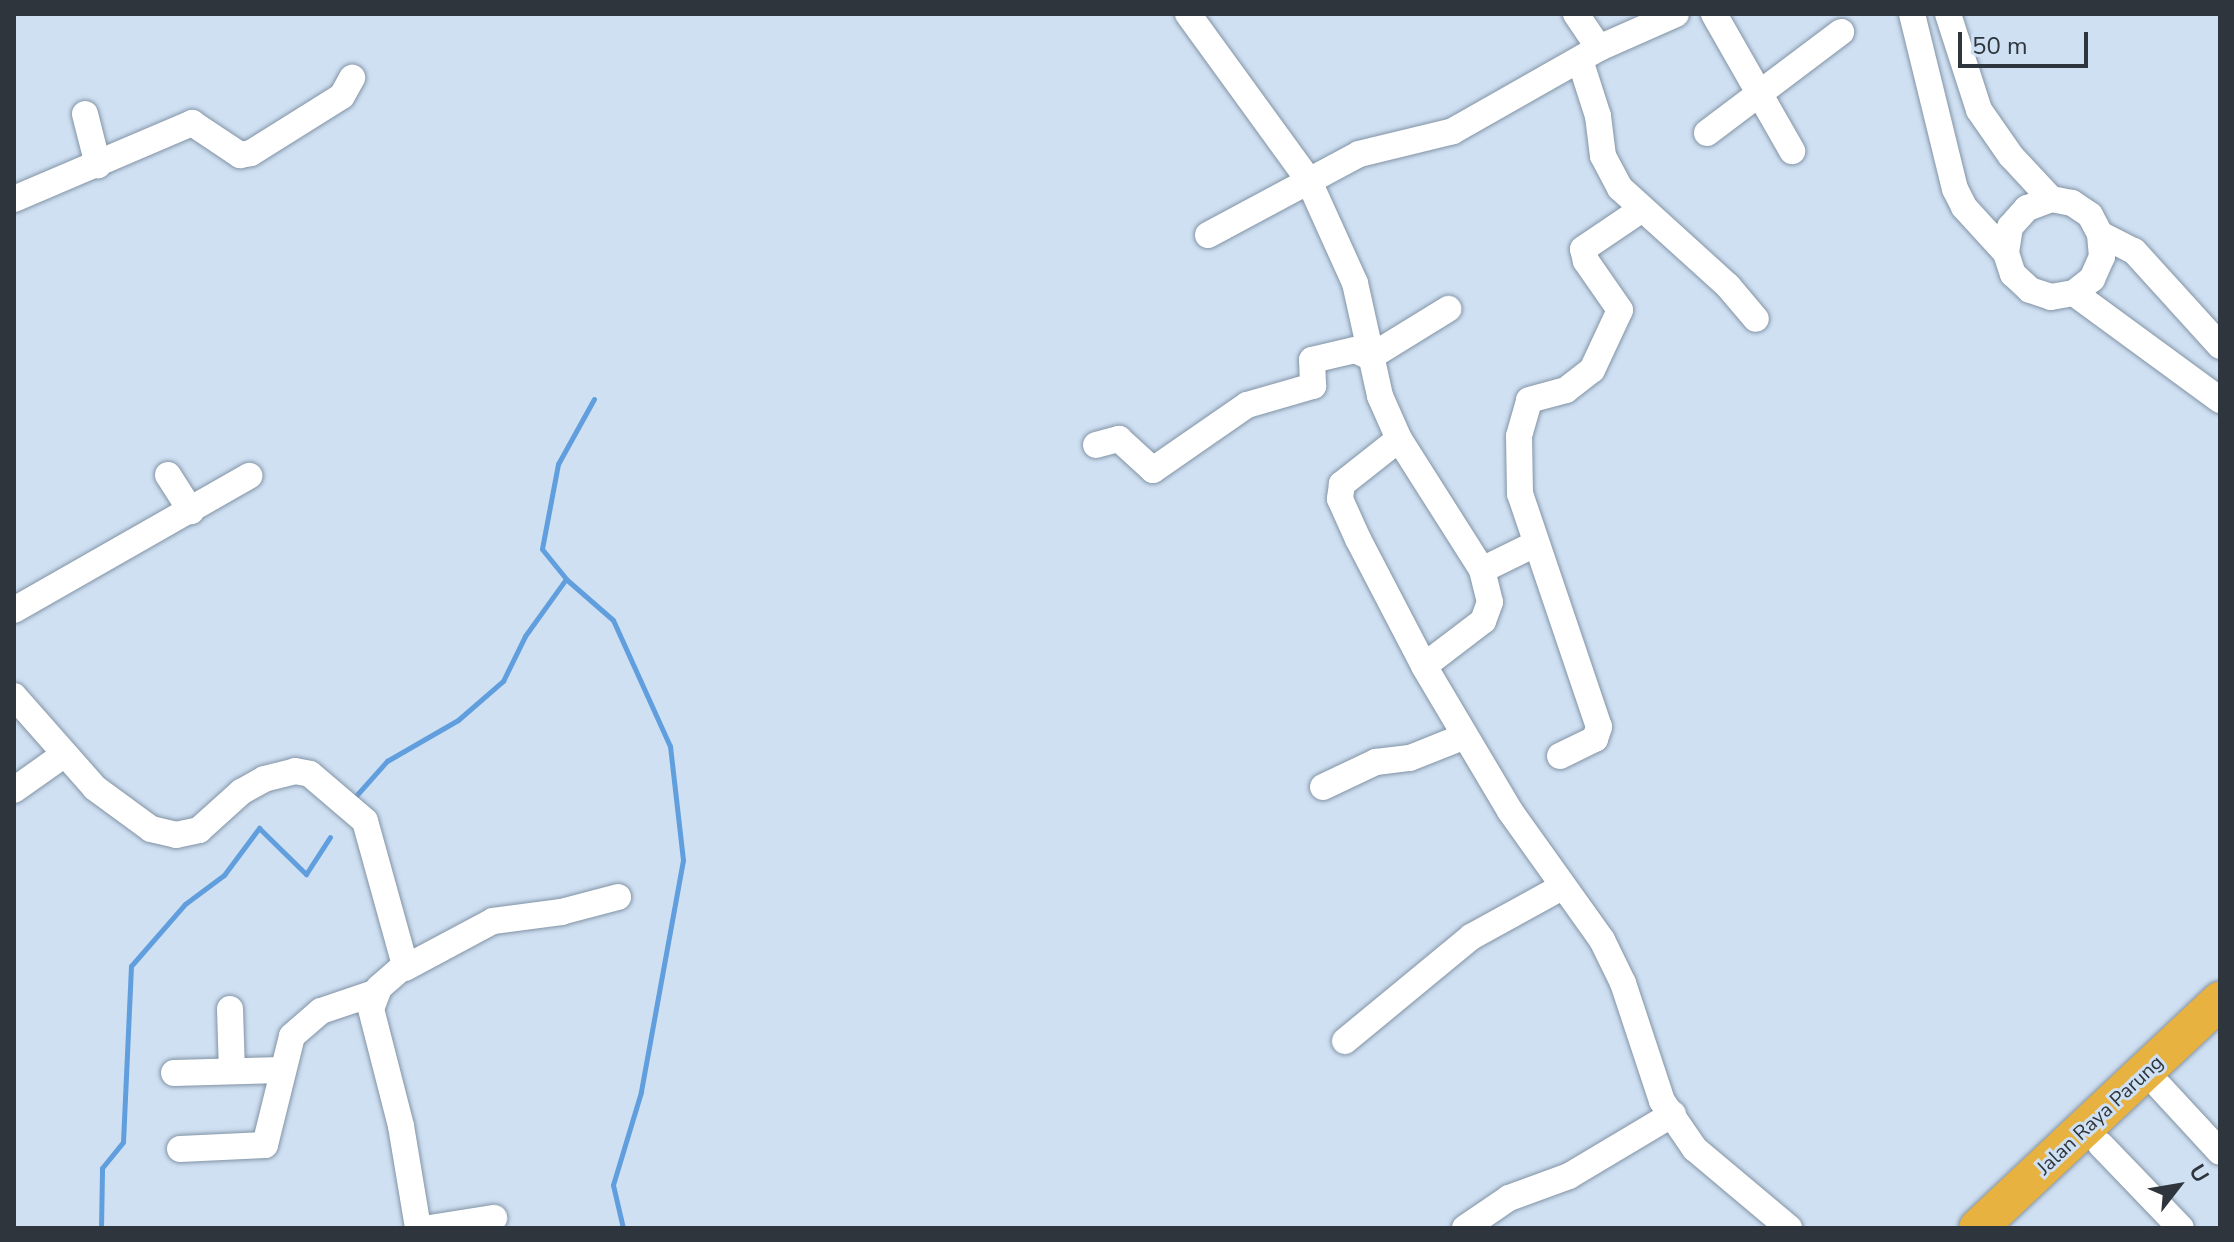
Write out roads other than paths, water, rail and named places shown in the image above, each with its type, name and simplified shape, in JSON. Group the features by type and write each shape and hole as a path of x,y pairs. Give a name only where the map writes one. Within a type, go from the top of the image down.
{"highway":[{"name":"Jalan Raya Parung","path":"1978,1228 2220,1001"},
{"name":"Jalan Raya Parung","path":"2011,1228 2220,1030"}],"street":[{"path":"1188,14 1308,179 1344,250 1380,396 1399,439 1482,570 1490,602 1487,616 1424,666"},
{"path":"1576,14 1589,54 1603,156 1620,188 1728,286 1756,319"},
{"path":"1208,235 1308,179 1384,144 1426,140 1453,131 1589,54 1676,14"},
{"path":"1714,14 1792,151"},
{"path":"1912,14 1955,189 1964,207 2006,253 2013,274 2030,290 2051,297 2074,293 2097,268 2100,234"},
{"path":"1948,14 1979,110 2011,156 2051,199 2081,209 2100,234 2134,251 2220,346"},
{"path":"1707,133 1841,32"},
{"path":"14,199 192,123 204,127 232,151 251,153 342,96 352,78"},
{"path":"85,114 98,165"},
{"path":"2006,253 2010,227 2027,208 2051,199"},
{"path":"1560,756 1600,733 1520,494 1524,409 1533,398 1566,390 1588,377 1620,310 1583,249 1642,209"},
{"path":"2074,293 2220,400"},
{"path":"1370,357 1448,309"},
{"path":"1096,445 1119,439 1153,470 1247,405 1313,386 1312,360 1355,350 1370,357"},
{"path":"1399,439 1346,477 1340,499 1424,666 1465,736 1562,887 1602,940 1623,983 1662,1101 1695,1149 1789,1228"},
{"path":"168,475 191,511"},
{"path":"14,610 249,476"},
{"path":"1482,570 1535,544"},
{"path":"14,696 62,756 127,815 176,835 199,830 264,779 295,771 310,774 368,828 405,968"},
{"path":"1323,787 1376,762 1410,758 1465,736"},
{"path":"14,790 62,756"},
{"path":"1345,1041 1471,937 1562,887"},
{"path":"180,1149 265,1145 281,1070 292,1036 306,1022 337,1003 377,992 405,968 493,921 561,912 618,897"},
{"path":"377,992 373,1026 401,1126 418,1228"},
{"path":"230,1009 232,1071"},
{"path":"174,1073 281,1070"},
{"path":"2160,1087 2220,1152"},
{"path":"1465,1228 1509,1198 1569,1176 1673,1114"},
{"path":"2101,1145 2181,1228"},
{"path":"430,1228 494,1218"}],"waterway":[{"path":"594,399 558,464 542,549 566,579 613,620 670,746 683,860 641,1092 613,1185 623,1228"},
{"path":"354,798 387,761 458,720 503,681 525,636 566,579"},
{"path":"101,1228 102,1168 123,1142 131,966 185,904 224,875 259,828 306,874 330,837"}]}
